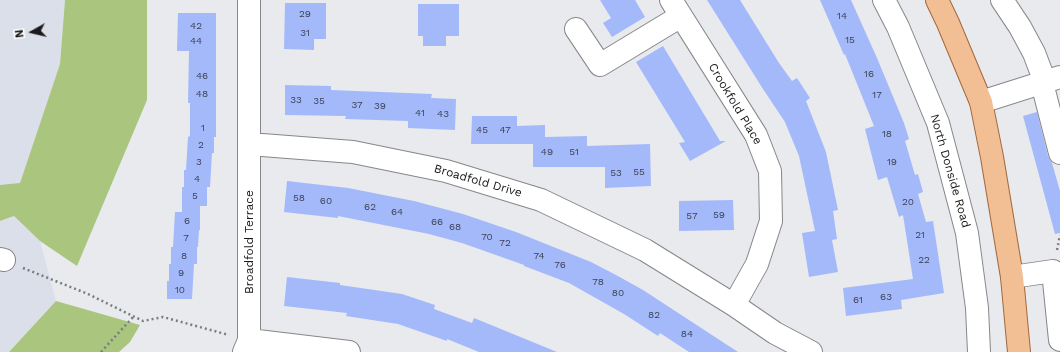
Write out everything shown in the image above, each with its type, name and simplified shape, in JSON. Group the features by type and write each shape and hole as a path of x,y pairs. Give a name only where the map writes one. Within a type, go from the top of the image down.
{"main road":[{"path":"937,0 981,102 992,157 1012,277 1019,352"}],"street":[{"path":"249,0 249,144"},
{"name":"North Donside Road","path":"884,0 898,27 938,123 967,234 977,308 979,352"},
{"path":"1002,0 1020,27 1049,81 1060,153"},
{"path":"576,29 600,65 676,8"},
{"name":"Crookfold Place","path":"676,8 756,135 770,171 771,221 757,264 734,305"},
{"path":"981,102 1049,81"},
{"name":"Broadfold Drive","path":"249,144 353,152 446,171 541,200 645,250 734,305 775,333 811,352"},
{"name":"Broadfold Terrace","path":"247,346 249,144"},
{"path":"1012,277 1053,271 1060,340"},
{"path":"247,346 349,352"}],"path":[{"path":"2,259 88,294 143,321 163,317 247,346"},
{"path":"100,352 134,316"}],"shaded area":[{"path":"0,0 65,0 60,64 20,183 0,187"},
{"path":"14,216 40,241 56,301 9,352 0,352 0,221"}],"green space":[{"path":"65,0 147,0 147,100 77,266 40,241 14,216 0,221 0,185 20,183 60,64"},
{"path":"56,301 140,325 130,342 119,352 9,352"}],"building":[{"path":"600,0 635,0 645,17 612,37 603,23 611,18"},
{"path":"707,0 740,0 779,63 792,81 797,78 810,98 806,101 826,152 838,210 833,211 837,239 832,240 838,272 809,277 802,233 815,231 799,156 785,122"},
{"path":"820,0 851,0 904,123 909,139 905,141 915,175 918,174 923,192 918,194 926,222 933,221 944,293 901,300 902,309 846,316 843,288 913,279 903,215 899,217 887,177 878,180 865,129 874,126 845,54 844,55"},
{"path":"285,3 326,3 326,39 314,39 314,50 284,49"},
{"path":"418,4 459,4 459,36 446,36 446,46 423,46 423,36 418,36"},
{"path":"178,13 216,13 216,137 214,137 214,153 212,153 210,187 207,187 207,206 200,206 200,230 197,247 197,264 194,264 192,299 167,299 167,281 169,281 169,264 171,264 171,247 173,247 175,212 182,212 182,187 184,187 184,170 186,170 188,137 190,136 190,103 188,103 189,51 177,51"},
{"path":"663,46 720,141 726,141 690,161 679,143 685,142 636,62"},
{"path":"285,85 331,86 331,90 432,94 431,98 456,99 455,130 408,128 408,121 345,119 346,116 285,115"},
{"path":"1037,112 1048,156 1052,163 1060,191 1060,233 1055,234 1023,116"},
{"path":"472,116 517,116 517,126 545,125 545,137 587,136 587,146 650,144 651,186 605,188 605,167 533,167 533,144 471,144"},
{"path":"287,181 348,188 414,201 463,214 516,232 591,262 616,275 643,290 738,352 689,352 660,333 658,336 624,314 569,283 462,243 429,234 338,216 338,218 284,212"},
{"path":"733,200 734,230 679,231 679,201"},
{"path":"287,277 340,283 340,285 402,294 435,305 434,309 472,323 474,318 557,352 479,352 447,339 447,341 398,324 346,316 347,313 284,306"}]}
